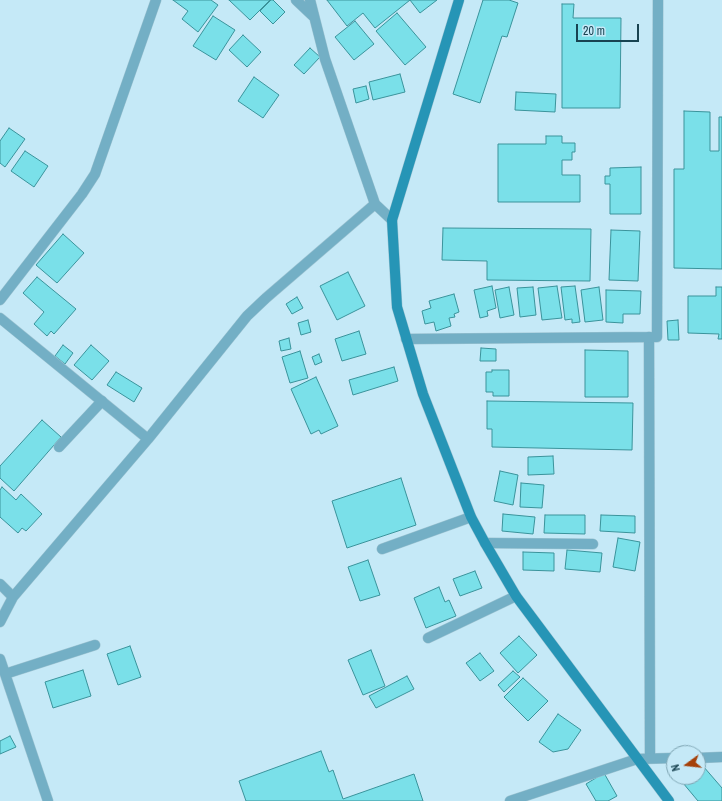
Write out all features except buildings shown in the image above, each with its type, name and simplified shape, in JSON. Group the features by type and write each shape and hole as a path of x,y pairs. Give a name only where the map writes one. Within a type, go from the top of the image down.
{"street":[{"path":"0,300 82,194 95,174 156,0"},
{"path":"296,0 314,17"},
{"path":"310,0 325,59 375,204 392,220"},
{"path":"459,0 392,220 396,307 423,394 471,517 485,543 516,596 669,801"},
{"path":"406,339 657,337 658,0"},
{"path":"0,622 13,597 148,439 247,316 375,204"},
{"path":"0,318 148,439"},
{"path":"649,337 650,758"},
{"path":"59,447 102,401"},
{"path":"382,549 471,517"},
{"path":"485,543 592,544"},
{"path":"0,584 13,597"},
{"path":"428,638 516,596"},
{"path":"5,674 95,645"},
{"path":"0,659 48,801"},
{"path":"510,801 637,759 666,758"},
{"path":"706,758 722,758"}]}
